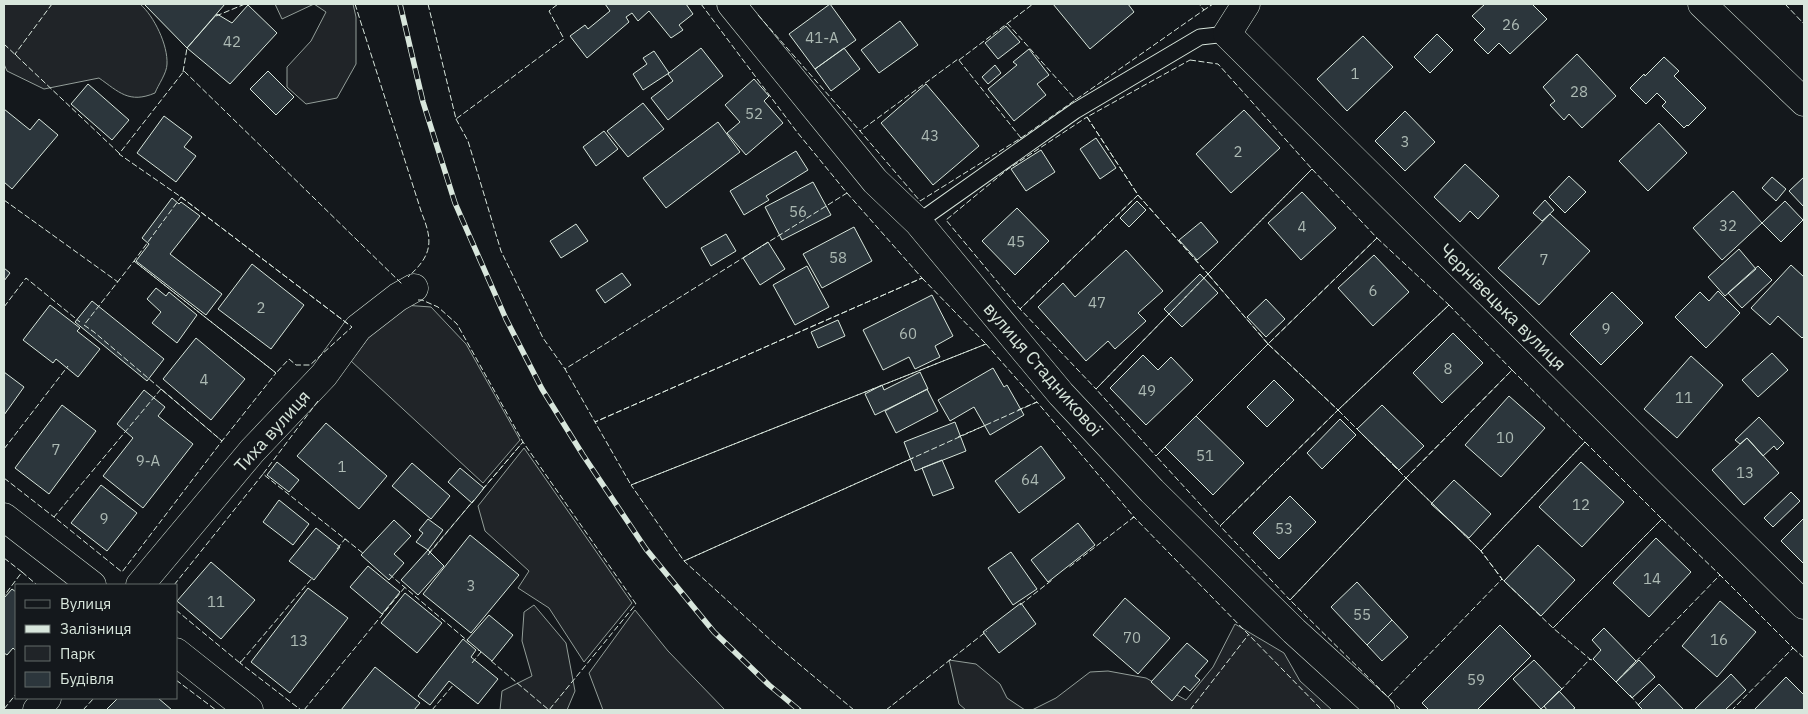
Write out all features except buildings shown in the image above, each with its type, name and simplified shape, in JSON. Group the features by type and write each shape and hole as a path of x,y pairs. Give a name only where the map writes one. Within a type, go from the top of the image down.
{"street":[{"name":"вулиця Стадникової","path":"731,4 875,181 918,222 1062,394 1152,491 1294,631 1381,710"},
{"path":"1227,34 1246,4"},
{"path":"1702,4 1804,102"},
{"name":"Чернівецька вулиця","path":"1227,34 1804,605"},
{"name":"Тиха вулиця","path":"141,584 252,451 324,375 358,328 398,297 414,288"},
{"path":"4,517 91,584"},
{"path":"178,654 249,710"},
{"path":"37,710 46,699"}],"lane":[{"path":"918,222 1074,111 1200,37 1227,34"}],"green space":[{"path":"4,4 140,4 155,23 163,40 167,56 166,71 155,93 146,96 131,97 125,95 99,78 44,89 7,71 4,64"},
{"path":"275,4 314,4 282,19"},
{"path":"314,4 353,4 356,17 356,64 337,98 306,104 287,87 287,67 311,41 326,12"},
{"path":"403,305 431,307 466,344 520,440 483,483 351,361 374,330"},
{"path":"524,448 632,603 584,662 549,608 518,588 529,571 485,531 478,506"},
{"path":"534,605 566,643 575,691 567,710 500,710 502,691 532,676 522,641 524,612"},
{"path":"635,610 668,651 725,710 603,710 589,673"},
{"path":"1235,624 1284,653 1300,681 1332,710 1032,710 1056,698 1090,672 1108,671 1146,678 1186,700 1213,667"},
{"path":"949,660 976,664 1000,684 1007,698 1025,710 966,710 959,704"}],"railway":[{"path":"400,4 423,102 455,203 506,319 542,389 583,455 646,549 714,632 769,685 799,710"}],"fence":[{"path":"17,56 15,54 52,4"},
{"path":"216,16 245,4"},
{"path":"355,4 428,233 429,241 426,255 408,277"},
{"path":"428,4 456,119 564,39 549,11 558,4"},
{"path":"701,4 797,132 847,193"},
{"path":"959,60 1033,4"},
{"path":"1021,138 958,59 860,131 920,201 1021,138 1204,10 1199,4"},
{"path":"1203,9 1213,4"},
{"path":"1785,4 1804,24"},
{"path":"758,15 860,131"},
{"path":"1007,23 1076,100"},
{"path":"4,44 120,154"},
{"path":"183,72 189,46"},
{"path":"1190,60 1218,64 1312,169 1208,274 1138,195 1087,117 1190,60"},
{"path":"348,324 181,197 119,154 184,71 402,284"},
{"path":"1087,117 1138,195 1020,309 946,220 1008,169 1087,117"},
{"path":"456,119 468,141 501,251 543,338 565,369"},
{"path":"1312,169 1377,238 1268,344 1208,274 1312,169"},
{"path":"847,193 922,278 595,422 565,369 847,193"},
{"path":"1138,195 1208,274 1096,389 1020,309 1138,195"},
{"path":"181,197 352,327 310,365 296,365 289,359 276,373 134,261 181,197"},
{"path":"4,200 118,282"},
{"path":"1377,238 1449,305 1338,410 1268,344 1377,238"},
{"path":"134,261 276,373 222,441 84,325 134,261"},
{"path":"1208,274 1268,344 1156,456 1096,389 1208,274"},
{"path":"4,307 26,278 80,322"},
{"path":"922,278 986,344 631,485 595,422 922,278"},
{"path":"418,300 438,307 457,324 523,442 483,489"},
{"path":"1449,305 1512,370 1406,478 1338,410 1449,305"},
{"path":"986,344 1037,402 684,561 631,485 986,344"},
{"path":"1268,344 1338,410 1220,526 1156,456 1268,344"},
{"path":"4,449 68,366"},
{"path":"1512,370 1585,442 1481,551 1406,478 1512,370"},
{"path":"161,389 222,441 122,572 54,517 161,389"},
{"path":"318,401 263,474 364,554"},
{"path":"1018,410 1037,402 1134,517 1068,568"},
{"path":"1338,410 1406,478 1290,600 1220,526 1338,410"},
{"path":"958,437 986,425"},
{"path":"482,490 523,442 636,604 549,710 490,660"},
{"path":"1585,442 1662,519 1553,628 1502,579 1481,551 1585,442"},
{"path":"854,710 775,644 684,561 913,458"},
{"path":"175,584 263,474 265,475"},
{"path":"4,478 54,517"},
{"path":"1406,478 1481,551 1502,579 1388,697 1290,600 1406,478"},
{"path":"429,553 474,500"},
{"path":"428,555 473,501"},
{"path":"1132,518 1134,517 1322,710"},
{"path":"1662,519 1720,575 1616,682 1593,659 1591,660 1553,628 1662,519"},
{"path":"337,549 345,539 347,540"},
{"path":"4,558 22,572 4,596"},
{"path":"22,572 36,584"},
{"path":"389,574 469,642"},
{"path":"1719,576 1793,648 1732,710"},
{"path":"178,612 240,663 313,577"},
{"path":"1020,605 1052,580"},
{"path":"304,710 405,587"},
{"path":"886,710 987,631"},
{"path":"1190,710 1249,634"},
{"path":"1793,648 1804,658"},
{"path":"472,663 481,652 478,650"},
{"path":"1560,691 1590,659"},
{"path":"241,661 240,663 301,710"},
{"path":"178,682 216,710"},
{"path":"432,710 454,684"},
{"path":"4,709 15,695"},
{"path":"1630,695 1640,707"},
{"path":"83,710 93,699"},
{"path":"1390,700 1401,710"}]}
